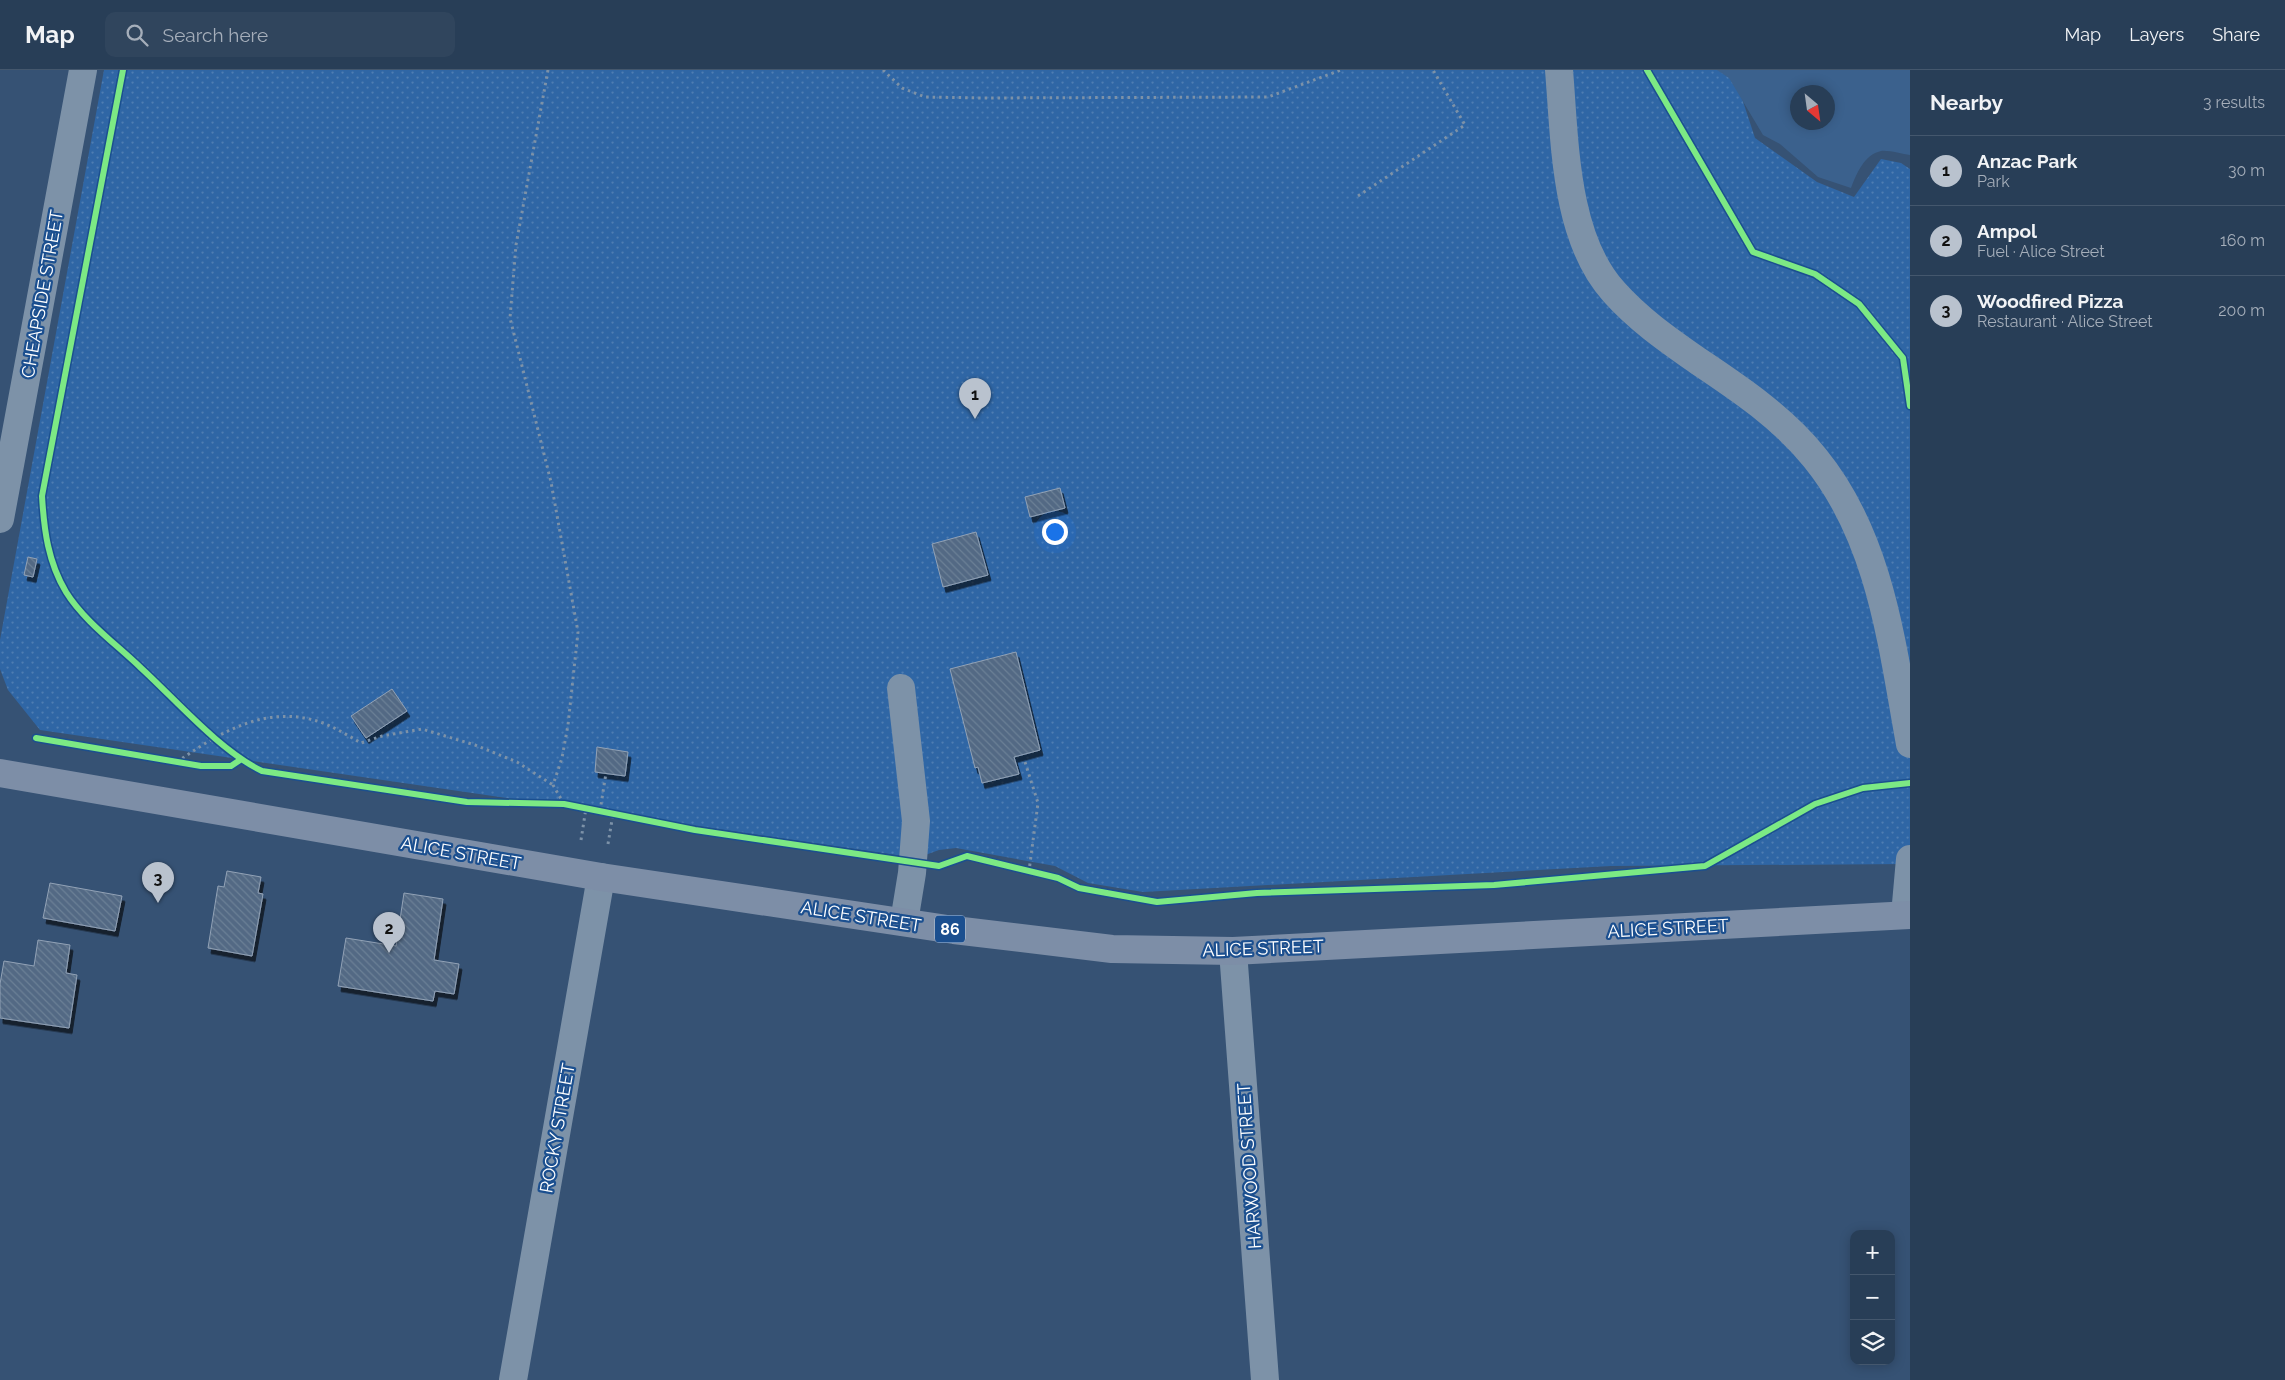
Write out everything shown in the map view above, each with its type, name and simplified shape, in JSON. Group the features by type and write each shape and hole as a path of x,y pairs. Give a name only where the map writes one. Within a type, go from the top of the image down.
{"main road":[{"name":"ALICE STREET","path":"0,773 600,876 904,922 1112,949 1233,951 1907,915"}],"street":[{"name":"CHEAPSIDE STREET","path":"0,519 83,70"},
{"path":"1559,70 1567,169 1580,227 1593,260 1613,291 1651,328 1750,396 1788,429 1816,458 1860,534 1876,577 1910,744"},
{"path":"901,688 916,821 912,873 904,922"},
{"path":"1907,915 1910,858"},
{"name":"ROCKY STREET","path":"513,1380 600,876"},
{"name":"HARWOOD STREET","path":"1233,951 1265,1380"}],"path":[{"path":"548,70 516,245 510,318 551,482 578,632 568,725 562,758 553,784"},
{"path":"883,70 902,88 925,97 993,98 1268,96 1341,70"},
{"path":"1358,196 1465,126 1433,70"},
{"path":"177,762 214,737 238,725 270,717 307,719 323,723 361,743 382,736 422,729 475,745 517,762 553,784 570,805"},
{"path":"208,730 220,742"},
{"path":"167,760 185,764"},
{"path":"1025,762 1038,803 1029,872"},
{"path":"600,811 606,773"},
{"path":"554,804 570,805 622,815"},
{"path":"581,840 586,808"},
{"path":"608,844 613,814"},
{"path":"1020,869 1038,874"}],"shaded area":[{"path":"104,70 1719,70 1735,77 1755,138 1817,182 1854,197 1881,159 1901,163 1910,169 1910,864 1611,866 1143,892 1088,883 1055,866 956,848 939,850 917,858 40,730 8,690 0,669 0,640"},
{"path":"1717,70 1910,70 1910,155 1884,151 1875,153 1862,165 1851,188 1818,177 1780,144 1763,135 1729,78"}],"building":[{"path":"1060,488 1065,508 1030,517 1025,497"},
{"path":"976,532 988,575 943,587 932,544"},
{"path":"28,557 37,559 33,577 24,575"},
{"path":"1016,652 1040,750 1014,757 1019,774 982,783 978,767 975,768 950,669"},
{"path":"392,689 407,711 366,738 351,716"},
{"path":"597,747 628,752 625,776 595,772"},
{"path":"227,871 261,877 258,893 263,894 252,956 208,948 218,886 224,887"},
{"path":"50,883 122,896 115,931 43,918"},
{"path":"404,893 443,899 434,960 459,964 454,994 435,991 433,1001 338,986 346,938 396,946"},
{"path":"38,940 70,945 66,973 77,975 69,1028 0,1018 0,984 4,961 34,966"}],"cycle path":[{"path":"123,70 42,496 48,546 60,581 73,603 82,613 214,738 230,751 262,771 467,802 564,804 695,830 939,866 967,856 1058,878 1079,888 1157,902 1257,893 1494,885 1705,866 1815,804 1863,788 1910,783"},
{"path":"1647,70 1753,252 1815,274 1859,304 1903,358 1910,406"},
{"path":"36,738 201,766 231,766 240,760"}],"place":[{"name":"Anzac Park","path":"975,419"},
{"name":"Woodfired Pizza","path":"158,903"},
{"name":"Ampol","path":"389,953"}]}
